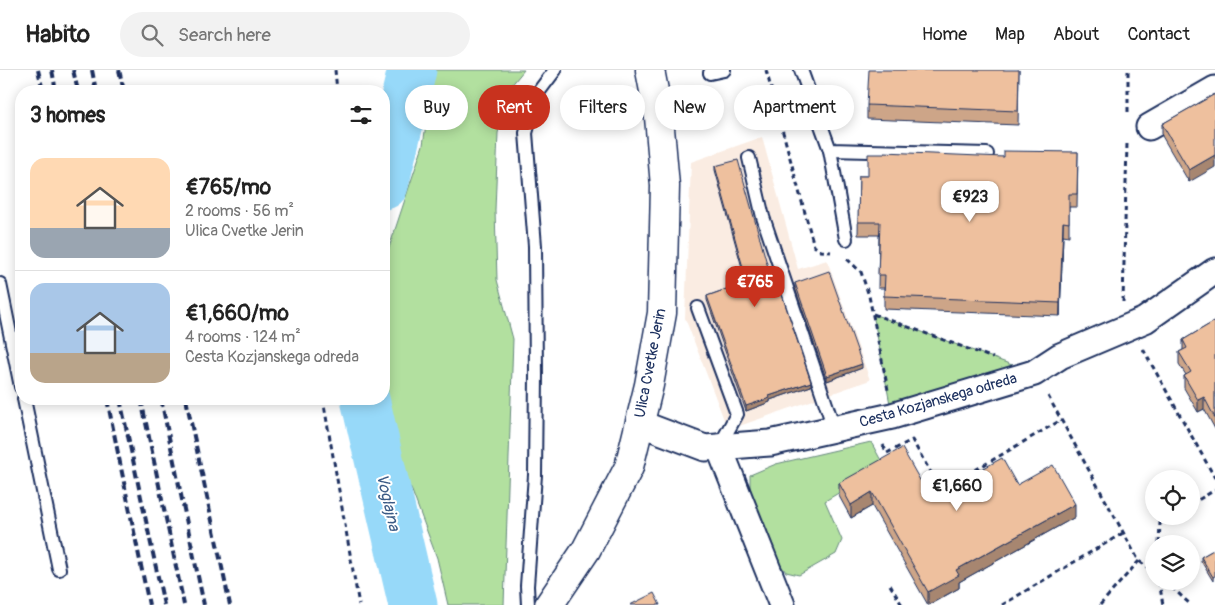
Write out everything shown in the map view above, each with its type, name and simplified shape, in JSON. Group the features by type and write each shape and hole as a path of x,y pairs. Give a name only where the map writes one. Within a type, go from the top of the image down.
{"street":[{"name":"Ulica Cvetke Jerin","path":"549,605 586,550 629,467 649,385 662,313 665,186 660,117 650,70"},
{"path":"1138,123 1215,89"},
{"name":"Cesta Kozjanskega odreda","path":"639,423 704,448 770,443 892,416 1034,373 1060,356 1145,320 1215,271"},
{"path":"719,447 782,605"}],"lane":[{"path":"528,605 527,586 535,475 536,375 534,246 526,133 537,94 555,70"},
{"path":"710,73 724,70"},
{"path":"801,70 830,150 846,239"},
{"path":"830,150 986,154"},
{"path":"749,158 763,217 834,428"},
{"path":"0,284 15,358"},
{"path":"698,308 738,414 719,447"},
{"path":"25,405 59,569"}],"path":[{"path":"335,70 336,85"},
{"path":"1128,70 1138,123"},
{"path":"1127,138 1126,329 1215,478"},
{"path":"873,314 1034,373 1139,561 1145,565"},
{"path":"324,405 359,605"},
{"path":"878,437 887,452 912,440 940,490 1061,420"},
{"path":"1200,499 1215,490"},
{"path":"1002,605 1123,533"},
{"path":"1100,605 1139,561"},
{"path":"890,585 902,605"},
{"path":"1160,590 1163,605"},
{"path":"1175,590 1191,605"}],"shaded area":[{"path":"762,137 798,269 827,260 870,380 728,430 685,318 691,162"}],"green space":[{"path":"434,70 524,70 512,85 478,85 478,130 499,130 495,210 497,280 513,339 504,605 448,605 437,558 412,491 391,450 380,405 390,405 390,245 423,145 425,130 468,130 468,85 432,85"},
{"path":"873,314 1034,373 890,404"},
{"path":"871,442 884,466 825,501 842,540 836,554 799,575 786,572 770,551 750,503 750,475 776,464"}],"building":[{"path":"869,70 1019,70 1018,111 867,105"},
{"path":"1215,94 1215,155 1189,170 1162,124"},
{"path":"1004,151 1078,152 1077,194 1069,194 1069,223 1063,222 1060,303 884,296 885,275 878,275 880,222 858,222 859,176 868,176 868,154 884,154 884,152 1004,157"},
{"path":"738,160 771,278 775,277 780,289 811,382 746,406 707,296 747,282 715,166"},
{"path":"829,271 862,364 827,376 795,283"},
{"path":"1215,321 1215,418 1204,397 1198,400 1184,376 1191,372 1179,352 1187,348 1183,340"},
{"path":"902,448 930,498 1002,458 1017,485 1053,465 1075,504 956,570 959,575 928,592 872,492 851,505 839,483"},
{"path":"1215,549 1215,576 1213,577 1201,557"},
{"path":"654,593 660,605 630,605"}],"waterway":[{"name":"Voglajna","path":"390,160 412,70"},
{"name":"Voglajna","path":"366,405 413,605"}],"railway":[{"path":"38,70 42,85"},
{"path":"52,70 55,85"},
{"path":"73,70 77,85"},
{"path":"92,70 95,85"},
{"path":"119,70 123,85"},
{"path":"108,405 149,605"},
{"path":"121,405 164,605"},
{"path":"142,405 184,605"},
{"path":"162,405 204,605"},
{"path":"187,405 230,605"}]}
